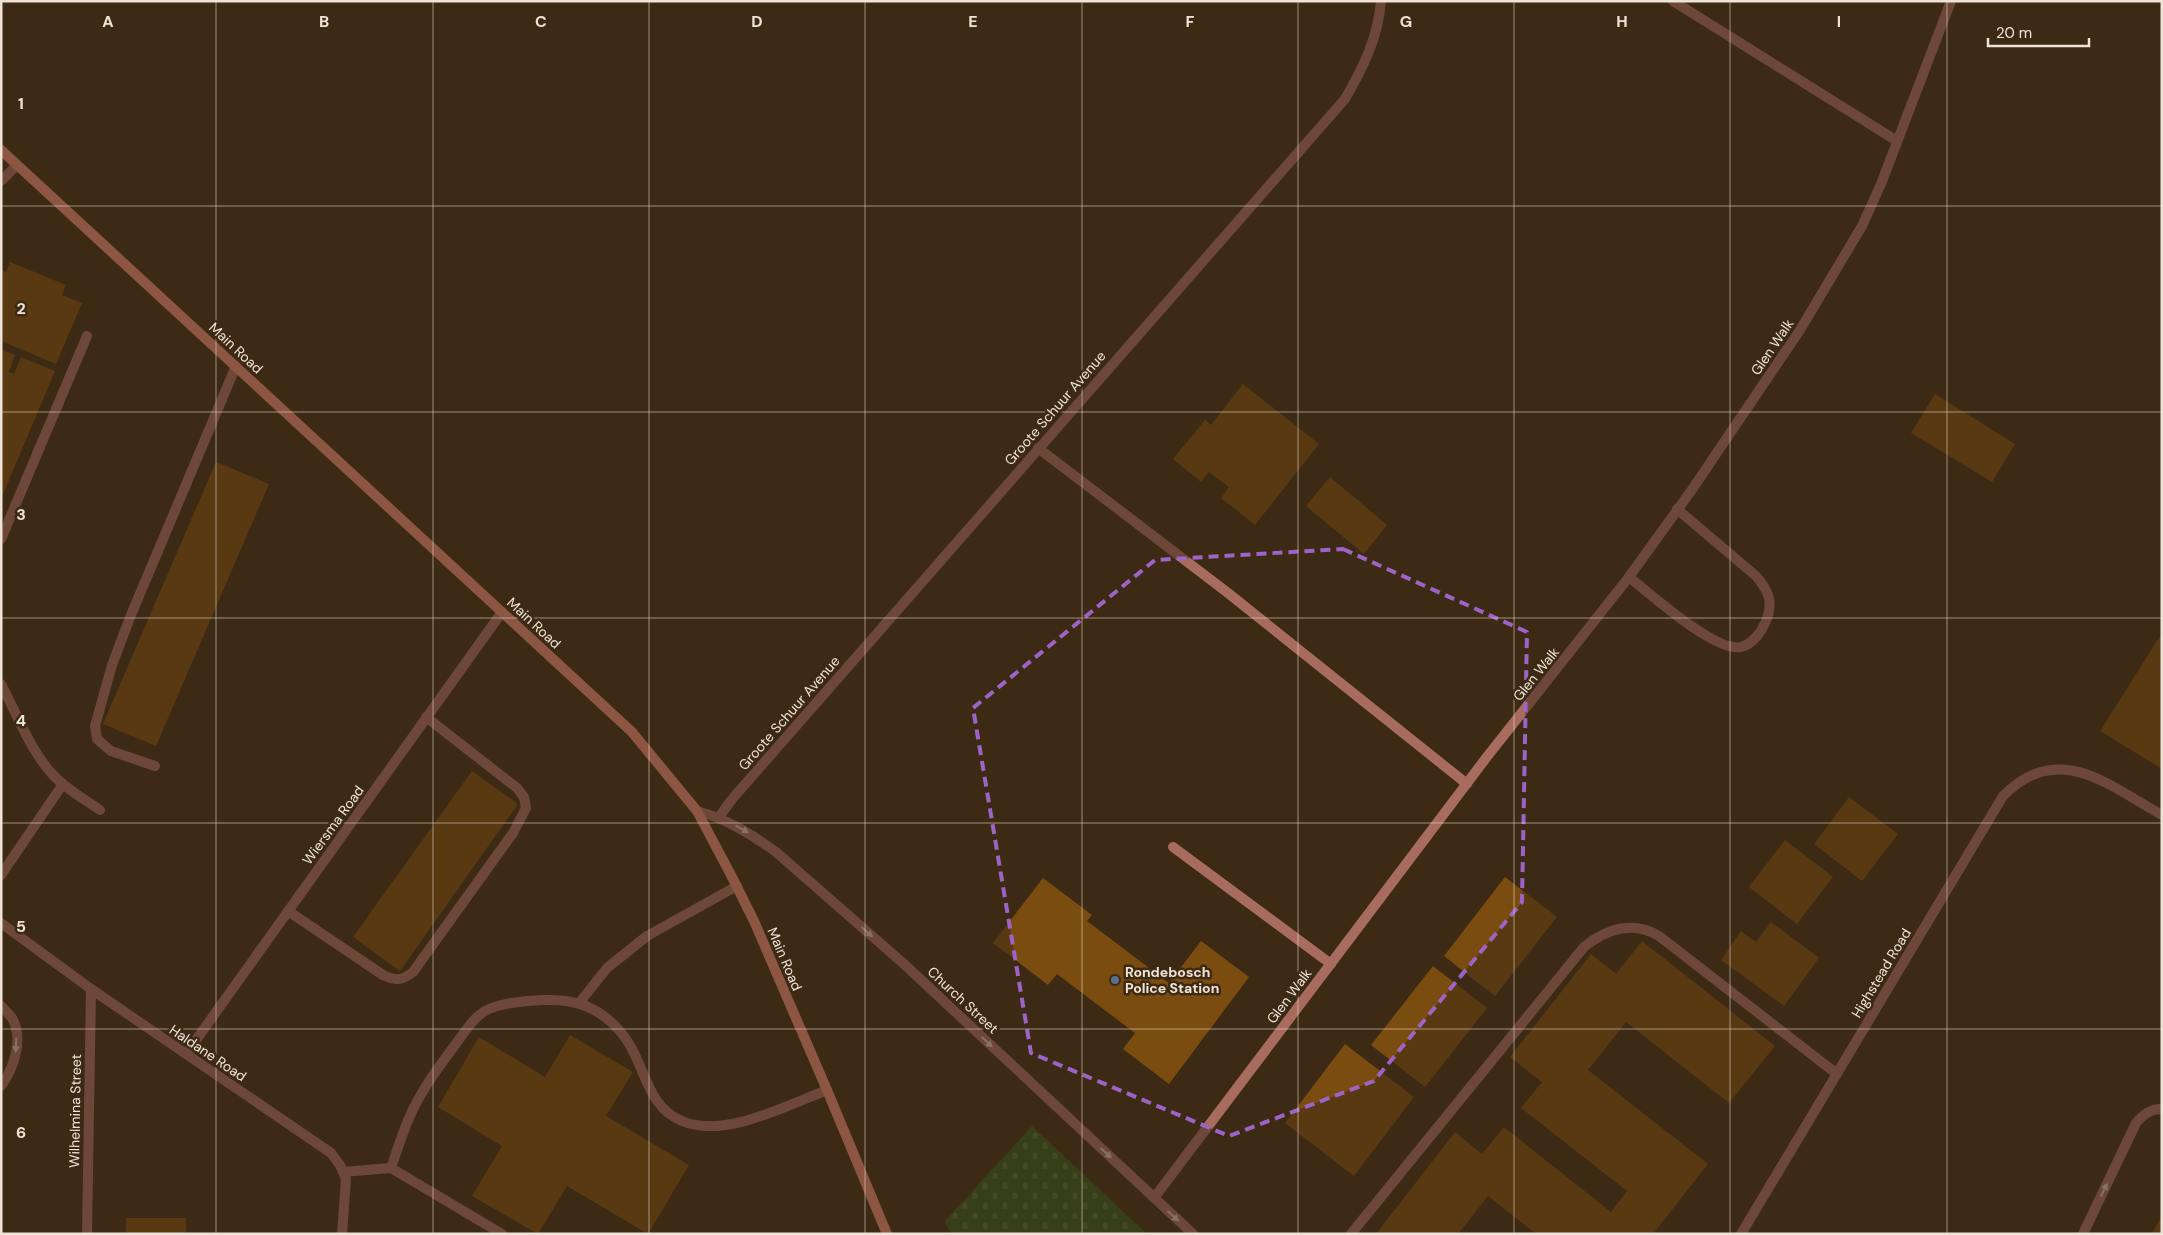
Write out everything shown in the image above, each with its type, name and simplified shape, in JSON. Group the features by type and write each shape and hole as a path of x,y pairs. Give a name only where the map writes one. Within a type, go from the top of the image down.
{"main road":[{"name":"Main Road","path":"1,150 632,732 697,811 737,886 827,1090 886,1233"}],"street":[{"name":"Groote Schuur Avenue","path":"719,817 733,798 1038,448 1345,99 1360,73 1372,44 1380,20 1382,1"},
{"path":"1673,1 1897,141"},
{"name":"Glen Walk","path":"1154,1198 1467,784 1629,577 1800,330 1862,226 1951,1"},
{"path":"1,181 17,165"},
{"path":"1,539 87,336"},
{"path":"155,766 111,751 97,739 94,726 112,665 131,615 236,366"},
{"path":"1038,448 1228,593 1467,784"},
{"path":"1629,577 1701,634 1718,643 1731,647 1741,647 1758,635 1770,614 1771,601 1767,589 1756,576 1677,509"},
{"name":"Wiersma Road","path":"186,1054 502,612"},
{"path":"2,684 33,747 53,776 100,810"},
{"path":"288,911 383,975 396,980 405,978 413,972 508,841 522,819 526,808 524,797 516,788 426,718"},
{"name":"Highstead Road","path":"1741,1234 2003,796 2025,777 2043,770 2077,770 2096,778 2162,815"},
{"path":"1,875 63,784"},
{"name":"Church Street","path":"697,811 719,817 756,837 776,852 904,964 1193,1234"},
{"path":"1173,846 1331,964"},
{"path":"580,1002 607,968 641,941 737,886"},
{"name":"Haldane Road","path":"1,923 91,989 330,1153 343,1172"},
{"path":"1351,1234 1584,947 1598,936 1609,931 1635,927 1650,931 1837,1074"},
{"name":"Wilhelmina Street","path":"88,1234 91,989"},
{"path":"391,1168 409,1117 437,1068 475,1018 489,1009 505,1004 532,1000 561,999 580,1002 593,1008 619,1030 632,1046 660,1108 682,1122 712,1126 745,1121 827,1090"},
{"path":"1,1006 12,1018 17,1035 16,1055 7,1078 1,1086"},
{"path":"2083,1234 2136,1123 2144,1114 2155,1109 2162,1109"},
{"path":"342,1234 346,1179 343,1172 391,1168 502,1234"}],"highlighted area":[{"path":"1343,549 1527,632 1522,902 1374,1081 1229,1136 1031,1053 973,708 1155,560"}],"green space":[{"path":"1032,1126 1147,1234 951,1234 945,1221"}],"building":[{"path":"10,262 66,285 62,295 82,303 56,364 1,341 1,270 6,272"},
{"path":"1,349 15,355 9,372 14,374 21,357 55,371 1,499"},
{"path":"1243,384 1319,444 1255,525 1221,498 1229,487 1209,472 1201,482 1173,459 1205,420 1211,425"},
{"path":"1935,394 2015,444 1992,482 1911,433"},
{"path":"216,462 269,484 156,746 103,724"},
{"path":"1330,477 1387,525 1364,554 1306,506"},
{"path":"2162,633 2162,769 2100,731"},
{"path":"472,771 518,804 400,971 353,937"},
{"path":"1849,797 1898,834 1862,881 1814,844"},
{"path":"1785,840 1833,877 1797,924 1749,887"},
{"path":"1505,877 1557,917 1495,996 1444,956"},
{"name":"Rondebosch Police Station","path":"1043,878 1092,915 1087,921 1169,983 1201,941 1249,977 1169,1084 1123,1049 1135,1033 1057,974 1048,985 993,943"},
{"path":"1771,922 1819,958 1784,1006 1721,960 1741,931 1756,942"},
{"path":"1642,941 1775,1046 1729,1103 1626,1022 1588,1070 1708,1164 1653,1234 1536,1234 1488,1196 1458,1234 1376,1234 1455,1132 1482,1154 1504,1127 1611,1212 1627,1191 1521,1108 1542,1082 1510,1057 1591,954 1616,974"},
{"path":"1433,966 1487,1008 1425,1087 1371,1045"},
{"path":"570,1035 633,1072 606,1116 689,1165 648,1234 567,1186 538,1234 472,1196 502,1146 438,1107 479,1037 545,1077"},
{"path":"1345,1044 1414,1097 1354,1176 1285,1123"},
{"path":"2162,1215 2162,1234 2152,1234"},
{"path":"126,1218 186,1218 186,1234 126,1234"}],"place":[{"name":"Rondebosch Police Station","path":"1115,980"}]}
